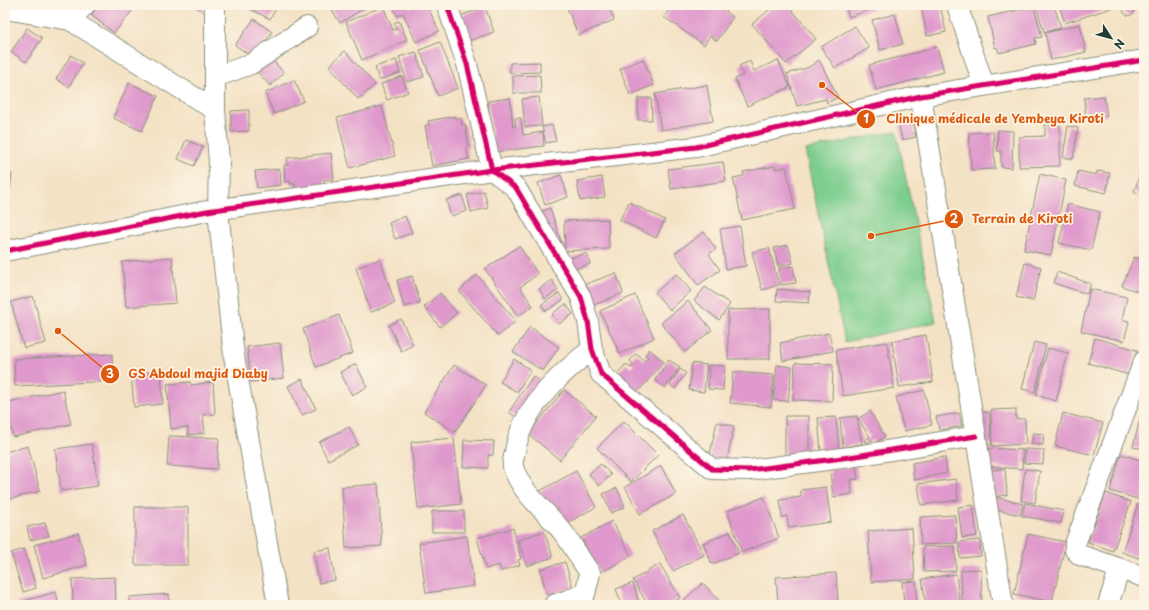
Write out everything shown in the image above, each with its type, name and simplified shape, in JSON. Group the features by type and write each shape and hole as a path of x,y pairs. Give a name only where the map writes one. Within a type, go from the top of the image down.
{"street":[{"path":"70,20 85,5"},
{"path":"215,5 215,77 219,162 218,211 234,356 278,605"},
{"path":"447,5 467,64 492,170 516,188 581,297 588,321 592,349 601,374 712,469 749,470 850,457 976,436"},
{"path":"957,5 984,86"},
{"path":"5,9 70,20 216,110"},
{"path":"215,77 251,64 307,27"},
{"path":"5,251 207,211 218,211 492,170 696,147 921,96 1144,60"},
{"path":"921,96 1003,605"},
{"path":"554,605 585,594 590,573 564,534 524,488 513,466 516,440 523,424 538,403 567,369 592,349"},
{"path":"1144,361 1075,544 1075,550 1080,555 1119,570 1144,577"},
{"path":"1108,605 1119,570"}],"green space":[{"path":"896,131 936,322 845,342 805,150"}],"building":[{"path":"1129,4 1133,6 1135,10 1133,14 1129,16 1125,14 1123,10 1125,6"},
{"path":"99,5 137,5 114,33 91,15"},
{"path":"195,5 208,5 202,12"},
{"path":"247,5 278,5 270,19 246,7"},
{"path":"329,5 369,5 340,23"},
{"path":"392,5 409,5 411,8 417,5 427,5 439,31 416,42 403,13 397,16"},
{"path":"566,5 608,5 614,20 578,35"},
{"path":"672,5 730,5 726,12 733,17 717,41 710,36 704,45 664,17"},
{"path":"775,5 788,5 816,39 786,64 752,24"},
{"path":"845,5 874,5 875,8 849,17"},
{"path":"921,5 940,5 946,32 927,36"},
{"path":"1036,5 1054,5 1061,28 1044,32"},
{"path":"1059,5 1110,5 1111,8 1065,23"},
{"path":"383,6 393,30 397,29 394,23 399,21 407,40 362,60 346,22"},
{"path":"1034,6 1042,37 1035,38 1036,44 999,53 997,47 995,48 988,17"},
{"path":"485,7 494,32 466,42 457,17"},
{"path":"895,14 903,44 880,50 872,20"},
{"path":"254,19 272,32 254,58 235,45"},
{"path":"1080,24 1086,52 1051,60 1045,33"},
{"path":"855,26 869,48 835,68 821,47"},
{"path":"27,28 42,38 26,62 11,52"},
{"path":"440,42 458,88 438,96 420,50"},
{"path":"937,47 944,72 876,90 869,65"},
{"path":"345,51 375,85 358,99 329,66"},
{"path":"416,52 424,77 407,82 399,57"},
{"path":"71,55 83,63 69,87 56,79"},
{"path":"268,55 284,73 270,86 254,68"},
{"path":"643,59 654,85 630,95 620,69"},
{"path":"396,60 400,73 379,80 375,67"},
{"path":"778,60 790,87 747,106 735,79 743,75 739,66 750,61 754,71"},
{"path":"819,60 838,97 827,103 826,99 797,106 787,74 809,67"},
{"path":"540,62 540,72 510,73 510,63"},
{"path":"540,75 541,93 513,93 513,76"},
{"path":"402,76 408,92 387,100 381,84"},
{"path":"294,80 304,101 274,114 265,93"},
{"path":"129,83 158,96 142,131 113,118"},
{"path":"707,85 713,121 661,130 655,94"},
{"path":"1104,96 1107,116 1086,118 1084,98"},
{"path":"539,97 542,126 525,127 522,99"},
{"path":"510,98 513,127 516,126 515,118 521,118 523,135 543,132 544,146 494,152 488,101"},
{"path":"638,98 651,98 652,120 638,120"},
{"path":"382,106 395,156 350,168 337,118"},
{"path":"249,110 249,131 231,132 231,111"},
{"path":"455,116 455,119 461,118 462,125 465,124 469,146 466,147 469,159 432,166 425,125 429,125 428,121"},
{"path":"913,123 916,137 902,140 899,126"},
{"path":"552,125 556,141 546,143 542,127"},
{"path":"1045,125 1060,125 1060,166 1019,167 1019,137 1045,136"},
{"path":"1068,126 1078,128 1073,159 1063,157"},
{"path":"998,130 1013,131 1012,168 1001,167 1001,151 997,151"},
{"path":"993,132 995,169 971,170 969,133"},
{"path":"186,140 203,147 194,166 178,159"},
{"path":"331,153 334,179 324,180 324,185 295,189 295,184 290,184 290,181 285,182 284,165 288,165 287,158"},
{"path":"1144,160 1144,195 1134,192"},
{"path":"723,162 726,181 671,189 668,169"},
{"path":"775,166 775,169 786,167 795,209 742,220 733,178 744,176 743,172"},
{"path":"280,169 281,185 257,188 255,171"},
{"path":"1078,171 1096,175 1097,171 1110,173 1106,193 1075,186"},
{"path":"5,172 12,174 10,190 5,189"},
{"path":"1040,174 1066,180 1051,255 1024,250"},
{"path":"561,175 568,197 545,205 538,183"},
{"path":"602,177 605,197 580,201 577,181"},
{"path":"484,191 488,208 471,212 467,195"},
{"path":"462,195 467,211 451,216 446,200"},
{"path":"629,202 665,220 656,238 620,220"},
{"path":"1068,204 1100,212 1091,250 1059,243"},
{"path":"550,208 563,247 553,251 540,212"},
{"path":"405,216 412,233 395,239 389,223"},
{"path":"608,219 609,249 565,251 564,221"},
{"path":"740,226 746,266 726,269 720,229"},
{"path":"704,232 716,249 709,254 720,270 698,285 675,253"},
{"path":"788,245 793,263 778,266 774,248"},
{"path":"519,246 538,274 520,287 533,306 518,316 485,269"},
{"path":"769,248 779,285 762,290 752,252"},
{"path":"587,253 590,264 566,272 563,260"},
{"path":"172,257 176,303 126,307 122,262"},
{"path":"1134,257 1144,261 1144,294 1122,286"},
{"path":"380,259 395,303 371,312 356,268"},
{"path":"1025,263 1041,267 1033,301 1016,297"},
{"path":"793,266 796,283 781,285 779,268"},
{"path":"1057,272 1091,284 1087,294 1054,283"},
{"path":"616,273 623,293 594,305 586,284"},
{"path":"676,274 691,291 670,310 655,293"},
{"path":"477,275 516,321 498,336 459,291"},
{"path":"412,276 420,303 404,307 397,280"},
{"path":"552,280 558,290 545,299 539,289"},
{"path":"705,287 730,304 719,320 694,301"},
{"path":"777,289 810,292 809,303 776,301"},
{"path":"1090,289 1127,297 1122,320 1129,321 1124,341 1081,331"},
{"path":"440,293 457,313 440,327 424,307"},
{"path":"559,293 563,300 546,311 541,305"},
{"path":"635,295 654,338 620,354 600,311"},
{"path":"33,296 46,343 24,348 11,302"},
{"path":"688,301 712,330 685,352 661,323"},
{"path":"566,304 573,314 559,324 552,314"},
{"path":"770,309 770,359 728,359 728,310"},
{"path":"339,315 353,353 316,367 303,329"},
{"path":"401,319 413,345 401,351 389,325"},
{"path":"530,327 559,347 543,371 513,352"},
{"path":"829,333 833,351 783,361 780,343"},
{"path":"926,335 933,382 899,387 892,341"},
{"path":"1095,338 1137,350 1129,375 1088,363"},
{"path":"887,342 894,388 843,396 836,350"},
{"path":"1034,342 1046,345 1035,392 1022,389"},
{"path":"280,343 284,378 251,382 247,347"},
{"path":"1048,348 1068,353 1056,401 1036,395"},
{"path":"649,349 664,362 636,394 615,376 626,364 631,368 634,365 630,361 636,354 645,361 648,357 645,355"},
{"path":"112,354 113,381 15,386 14,359"},
{"path":"514,359 531,370 517,392 500,382"},
{"path":"669,360 680,367 665,388 655,380"},
{"path":"692,363 707,365 704,392 689,390"},
{"path":"795,363 833,364 832,401 793,400"},
{"path":"356,364 367,387 352,395 340,372"},
{"path":"454,365 486,385 455,432 424,412"},
{"path":"709,365 725,366 723,390 708,389"},
{"path":"777,365 792,367 788,401 773,400"},
{"path":"680,369 686,373 675,389 670,385"},
{"path":"161,372 163,404 134,407 131,374"},
{"path":"733,372 774,375 771,407 730,403"},
{"path":"533,376 543,383 518,419 509,412"},
{"path":"302,379 316,409 302,415 288,386"},
{"path":"190,382 191,385 213,382 215,414 203,415 205,433 188,435 188,427 171,429 167,384"},
{"path":"63,390 71,424 13,437 5,403"},
{"path":"564,390 596,416 560,460 528,434"},
{"path":"924,390 932,425 904,431 896,397"},
{"path":"1144,406 1144,449 1133,447"},
{"path":"1016,409 1016,419 1025,419 1026,444 992,446 991,410"},
{"path":"870,411 885,437 875,443 872,440 866,443 864,441 870,437 858,419"},
{"path":"989,412 992,444 981,445 979,413"},
{"path":"959,413 962,426 939,430 936,417"},
{"path":"1063,413 1103,423 1094,455 1055,446"},
{"path":"785,416 809,416 809,458 785,458"},
{"path":"857,416 862,444 843,447 840,418"},
{"path":"836,417 839,453 821,454 818,418"},
{"path":"624,421 658,455 631,482 597,448"},
{"path":"717,422 734,426 727,461 709,458"},
{"path":"349,427 358,445 328,460 319,442"},
{"path":"1033,433 1044,434 1043,445 1032,444"},
{"path":"169,436 219,438 217,469 167,466"},
{"path":"454,438 461,504 418,509 411,442"},
{"path":"464,440 494,441 493,455 488,455 488,468 463,467"},
{"path":"92,444 98,486 61,491 55,449"},
{"path":"28,446 40,491 7,500 5,452"},
{"path":"985,448 1023,450 1022,469 983,466"},
{"path":"1025,449 1044,450 1043,464 1024,463"},
{"path":"1121,454 1144,461 1144,501 1110,491"},
{"path":"945,457 947,473 914,480 912,463"},
{"path":"601,464 611,475 599,486 589,474"},
{"path":"661,466 676,494 640,514 625,487"},
{"path":"856,466 858,479 850,480 852,494 833,497 830,470"},
{"path":"1005,469 1007,495 991,497 988,470"},
{"path":"1025,469 1040,471 1035,503 1021,501"},
{"path":"576,471 596,507 560,527 540,491"},
{"path":"956,479 958,500 921,505 918,484"},
{"path":"378,484 382,546 346,548 342,487"},
{"path":"826,487 831,522 789,528 787,516 782,517 780,500 801,497 801,490"},
{"path":"617,488 625,507 611,513 603,494"},
{"path":"1106,493 1131,502 1113,551 1088,542"},
{"path":"764,497 779,538 742,552 727,511"},
{"path":"996,497 1023,504 1020,515 993,509"},
{"path":"1025,503 1064,511 1061,523 1022,516"},
{"path":"1138,504 1144,506 1144,560 1122,552"},
{"path":"973,505 977,536 962,538 958,507"},
{"path":"135,507 188,507 188,565 135,565"},
{"path":"432,511 464,511 464,532 432,532"},
{"path":"683,515 704,555 673,571 652,531"},
{"path":"955,515 957,543 921,545 920,517"},
{"path":"612,521 631,556 600,573 581,538"},
{"path":"45,523 49,536 30,540 27,527"},
{"path":"513,528 521,559 518,560 520,565 501,571 499,565 486,569 477,538"},
{"path":"912,528 915,579 871,582 868,531"},
{"path":"544,531 553,557 527,566 518,540"},
{"path":"730,532 739,553 712,564 703,543"},
{"path":"78,533 87,565 43,578 34,545"},
{"path":"1028,534 1066,542 1052,602 1014,594"},
{"path":"467,536 474,586 426,593 419,543"},
{"path":"980,540 981,556 960,558 959,542"},
{"path":"955,546 956,571 924,572 923,547"},
{"path":"330,548 335,580 319,583 314,551"},
{"path":"24,549 36,588 23,592 11,553"},
{"path":"565,562 573,588 547,595 540,569"},
{"path":"660,564 680,598 668,605 648,605 633,580"},
{"path":"981,569 982,604 962,605 961,570"},
{"path":"836,573 838,601 778,605 776,577"},
{"path":"956,574 960,605 926,605 922,579"},
{"path":"115,577 116,605 73,605 72,579"},
{"path":"916,581 917,605 904,605 902,582"},
{"path":"633,583 639,603 622,605 616,589"},
{"path":"703,583 723,605 678,605"},
{"path":"56,592 59,605 17,605 17,603"},
{"path":"169,594 169,605 129,605 129,597"}],"cycle path":[{"path":"447,5 467,64 492,170 516,188 581,297 588,321 592,349 601,374 712,469 749,470 850,457 976,436"},
{"path":"5,251 207,211 492,170 696,147 921,96 1144,60"}],"place":[{"name":"Clinique médicale de Yembeya Kiroti","path":"822,85"},
{"name":"Terrain de Kiroti","path":"871,236"},
{"name":"GS Abdoul majid Diaby","path":"58,331"}]}
